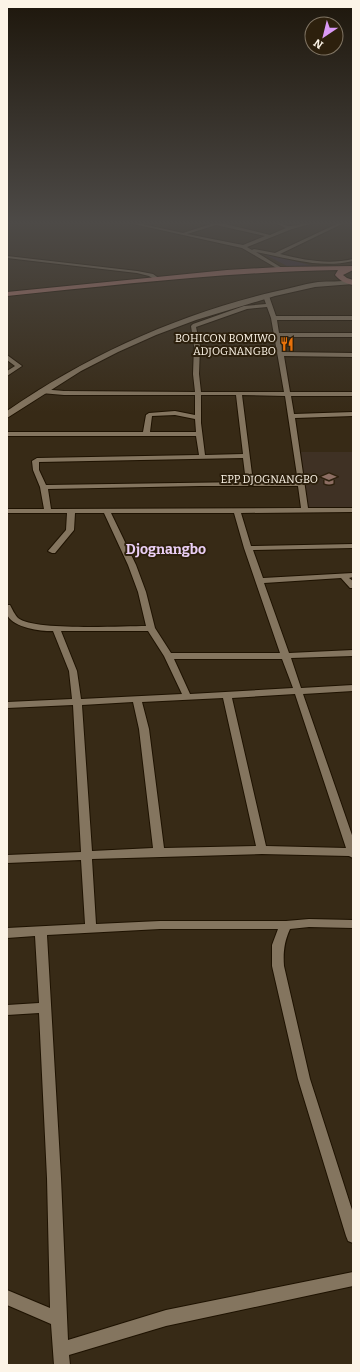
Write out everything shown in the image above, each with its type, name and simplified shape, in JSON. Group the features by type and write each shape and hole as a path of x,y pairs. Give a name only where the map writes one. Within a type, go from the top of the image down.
{"main road":[{"path":"7,294 97,285"},
{"path":"7,415 41,391 94,360 152,333 223,308 266,296 315,285"}],"street":[{"path":"266,296 274,318 305,510"},
{"path":"202,456 199,434 196,374 197,346 194,326 246,307 269,305"},
{"path":"274,318 353,318"},
{"path":"276,335 353,336"},
{"path":"280,354 353,355"},
{"path":"7,357 19,366 7,374"},
{"path":"41,391 64,393 353,394"},
{"path":"239,394 250,484"},
{"path":"146,434 149,415 175,413 198,418"},
{"path":"291,416 353,414"},
{"path":"7,434 199,434"},
{"path":"48,510 44,487 34,466 35,461 39,459 127,459 247,456"},
{"path":"44,487 302,484"},
{"path":"52,551 70,530 71,510"},
{"path":"106,510 135,572 142,592 151,628 168,656 187,696"},
{"path":"7,859 159,852 262,850 353,853 248,548 237,510"},
{"path":"7,511 353,510"},
{"path":"248,548 353,546"},
{"path":"342,575 353,586"},
{"path":"260,580 353,575"},
{"path":"7,607 11,622 38,628 151,628"},
{"path":"56,629 73,671 77,701 91,928"},
{"path":"168,656 285,656 353,653"},
{"path":"7,705 353,688"},
{"path":"227,695 262,850"},
{"path":"137,699 144,730 159,852"},
{"path":"7,933 41,933 91,928 160,925 309,923 353,924"},
{"path":"286,924 278,940 276,953 279,974 304,1079 353,1236"},
{"path":"41,933 54,1178 58,1319 62,1358 166,1318 353,1279"},
{"path":"7,1010 44,1008"},
{"path":"7,1297 58,1319"}],"shaded area":[{"name":"EPP DJOGNANGBO","path":"301,452 353,452 353,507 308,507"}],"place":[{"name":"BOHICON BOMIWO ADJOGNANGBO","path":"287,344"},
{"name":"EPP DJOGNANGBO","path":"329,479"}],"district":[{"name":"Djognangbo","path":"166,549"}]}
